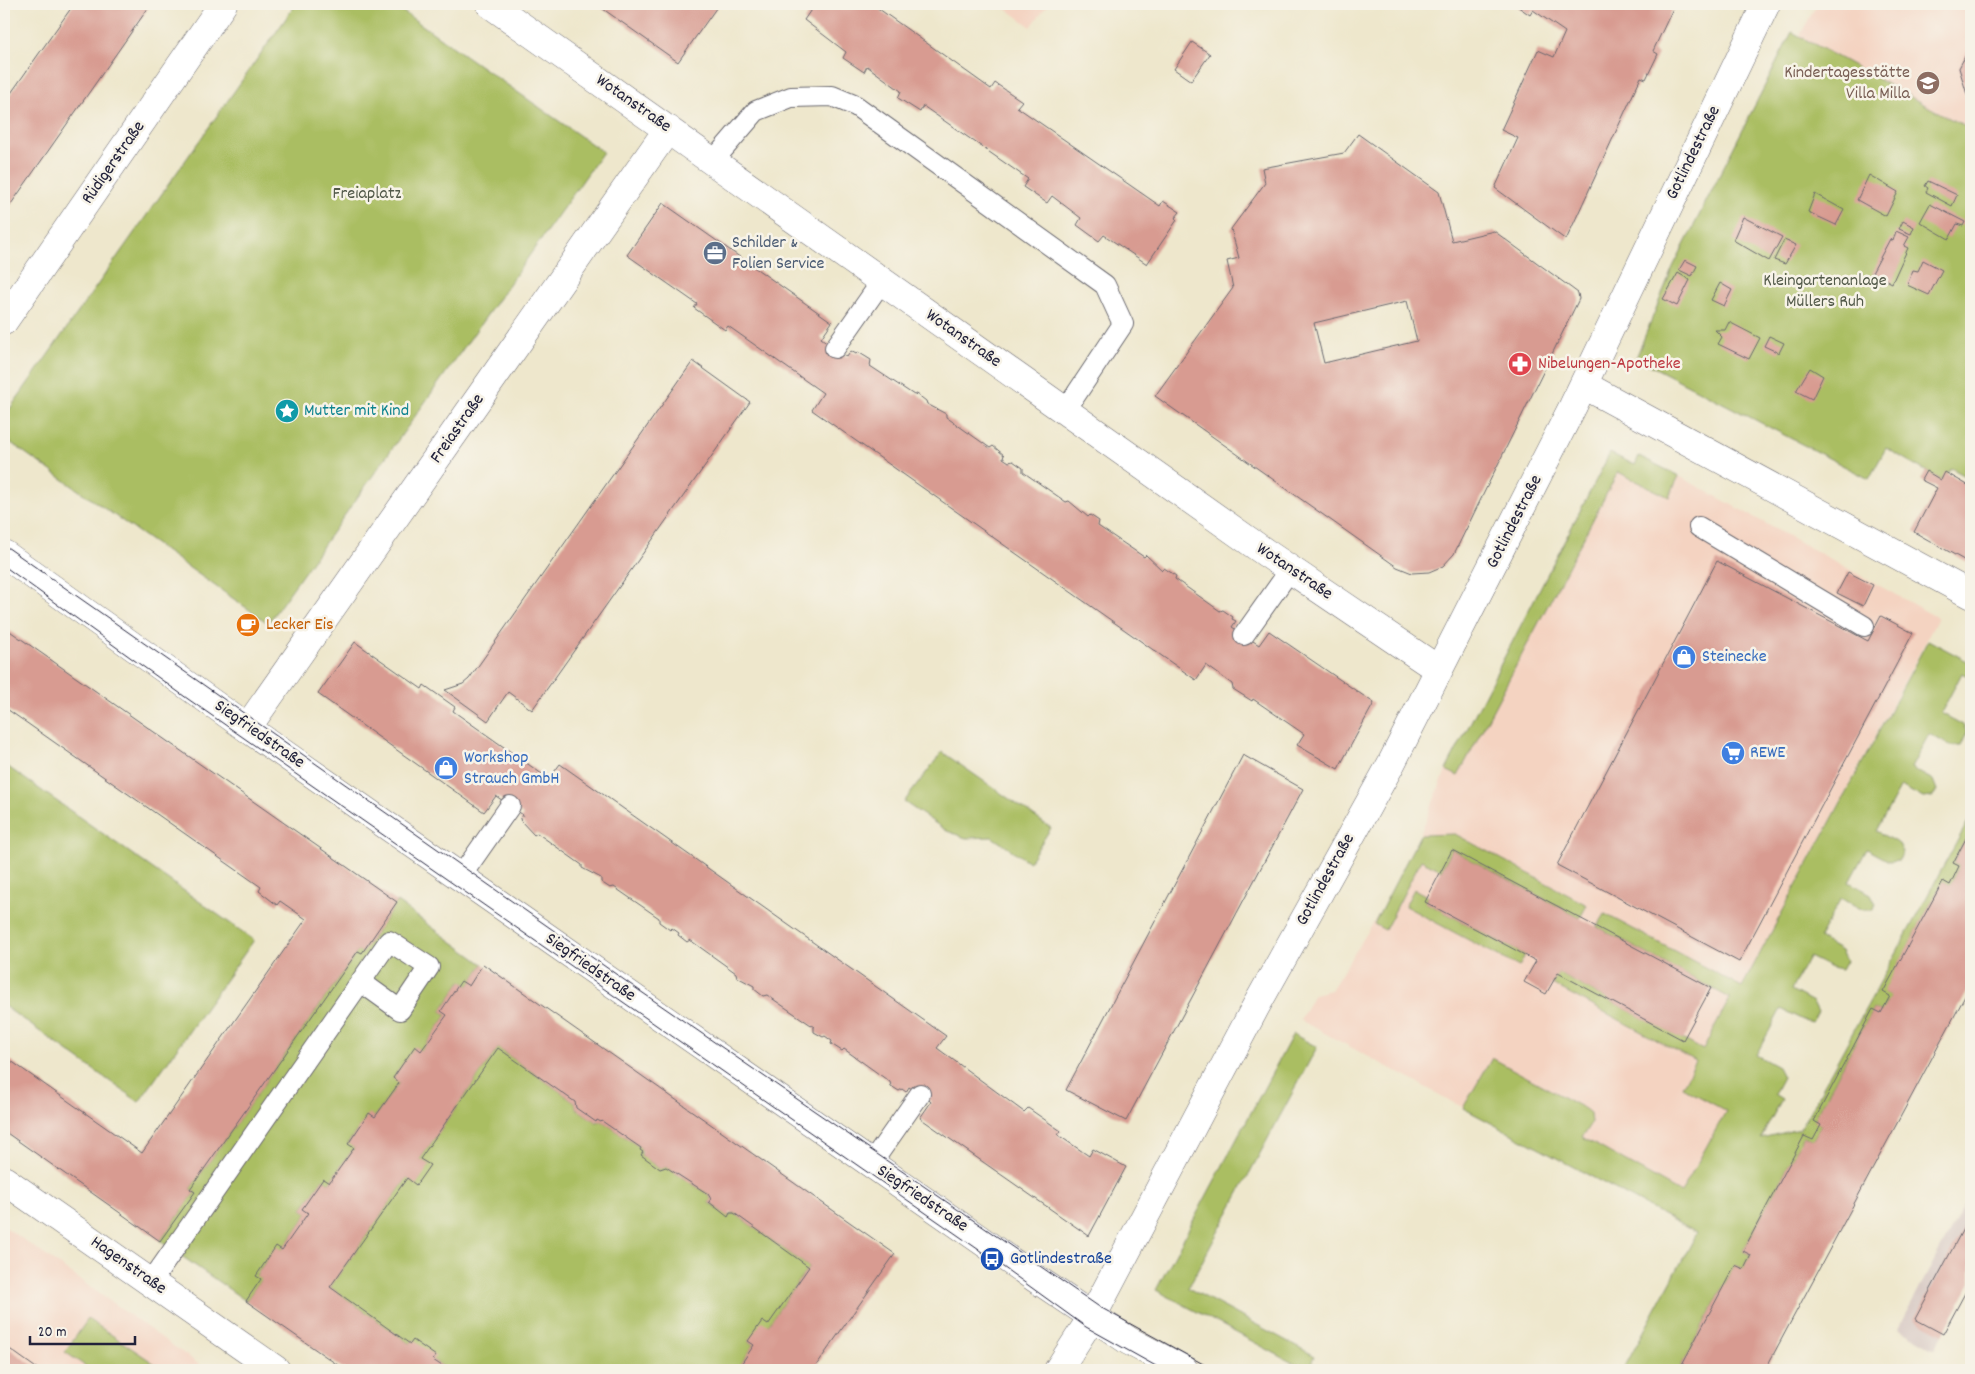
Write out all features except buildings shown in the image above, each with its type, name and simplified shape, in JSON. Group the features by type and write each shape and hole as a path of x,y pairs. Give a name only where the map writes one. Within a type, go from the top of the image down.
{"street":[{"name":"Rüdigerstraße","path":"4,321 223,4"},
{"name":"Wotanstraße","path":"490,4 1290,570 1439,670"},
{"name":"Gotlindestraße","path":"1058,1370 1092,1317 1250,1016 1391,764 1584,385 1766,4"},
{"name":"Freiastraße","path":"247,728 668,130"},
{"path":"1584,385 1971,595"},
{"name":"Siegfriedstraße","path":"4,554 247,728 1092,1317 1129,1341 1184,1370"},
{"name":"Hagenstraße","path":"4,1180 273,1369"}],"lane":[{"path":"713,161 756,111 791,97 832,96 864,112 1106,285 1123,324 1065,410"},
{"path":"835,348 882,282"},
{"path":"1698,527 1864,626"},
{"path":"1244,635 1290,570"},
{"path":"461,876 510,806"},
{"path":"151,1282 361,982"},
{"path":"871,1164 920,1094"}],"shaded area":[{"path":"1000,4 1048,4 1031,27"},
{"name":"Kindertagesstätte Villa Milla","path":"1817,4 1971,4 1971,130 1799,37"},
{"path":"1610,453 1635,465 1639,456 1679,476 1938,618 1704,1058 1782,1099 1761,1138 1697,1233 1300,1020 1314,994 1331,990 1386,903 1420,835 1446,770"},
{"path":"1971,1192 1971,1282 1935,1349 1898,1328"},
{"path":"4,1226 207,1370 4,1370"}],"green space":[{"name":"Freiaplatz","path":"296,4 392,4 603,152 268,623 4,438 4,417"},
{"name":"Kleingartenanlage Müllers Ruh","path":"1792,32 1971,130 1971,479 1951,468 1941,480 1886,448 1869,479 1636,358 1673,267"},
{"path":"1610,453 1635,465 1639,456 1679,476 1669,497 1618,472 1458,776 1446,770"},
{"path":"1928,640 1971,663 1971,677 1962,673 1941,713 1963,725 1967,733 1961,746 1951,746 1929,734 1911,768 1933,780 1937,790 1933,797 1923,798 1901,786 1876,831 1899,844 1903,852 1899,860 1889,861 1867,849 1849,882 1871,894 1876,904 1873,910 1863,910 1841,898 1819,938 1841,951 1846,961 1841,970 1831,968 1809,957 1791,990 1813,1002 1818,1012 1812,1022 1803,1020 1781,1009 1756,1055 1778,1067 1783,1077 1774,1094 1782,1099 1761,1138 1800,1129 1971,816 1971,829 1953,863 1959,866 1950,885 1943,881 1884,992 1890,996 1881,1013 1873,1009 1814,1120 1821,1125 1813,1140 1804,1136 1743,1251 1751,1255 1744,1269 1735,1265 1679,1370 1623,1370 1697,1233 1463,1108 1492,1058 1585,1109 1590,1113 1591,1123 1582,1137 1681,1193 1726,1111 1682,1087 1696,1061 1552,984 1558,973 1703,1050 1730,998 1597,927 1605,914 1742,987"},
{"path":"942,752 1051,828 1029,862 992,837 966,838 947,831 904,802"},
{"path":"4,764 254,940 139,1102 4,1006"},
{"path":"1455,834 1587,905 1580,918 1452,850 1441,870 1421,860 1385,930 1374,924 1420,835"},
{"path":"1414,889 1427,896 1425,902 1525,955 1519,967 1405,906"},
{"path":"397,902 483,964 469,986 461,981 441,1011 447,1015 421,1051 415,1047 393,1078 399,1083 375,1117 369,1114 348,1143 354,1148 329,1183 323,1179 302,1209 308,1213 282,1250 276,1247 256,1275 261,1279 246,1301 160,1241 195,1192 190,1189 358,951 362,953"},
{"path":"1293,1034 1317,1047 1188,1288 1315,1356 1312,1362 1325,1370 1306,1370 1156,1290"},
{"path":"498,1048 575,1102 576,1108 596,1122 602,1121 641,1148 641,1155 660,1169 666,1167 708,1194 711,1199 709,1203 728,1216 734,1213 809,1267 768,1325 748,1341 754,1345 737,1370 448,1370 433,1360 413,1340 410,1344 330,1287 407,1178 416,1184 429,1165 420,1159"},
{"path":"88,1319 164,1370 91,1370 65,1352"}],"tram line":[{"path":"4,545 640,991 1098,1306 1214,1370"},
{"path":"4,566 188,699 992,1259 1086,1327 1163,1370"}],"place":[{"name":"Kindertagesstätte Villa Milla","path":"1928,83"},
{"name":"Schilder & Folien Service","path":"715,253"},
{"name":"Nibelungen-Apotheke","path":"1520,364"},
{"name":"Mutter mit Kind","path":"287,411"},
{"name":"Lecker Eis","path":"248,625"},
{"name":"Steinecke","path":"1684,657"},
{"name":"REWE","path":"1733,753"},
{"name":"Workshop Strauch GmbH","path":"446,768"},
{"name":"Gotlindestraße","path":"992,1259"}]}
